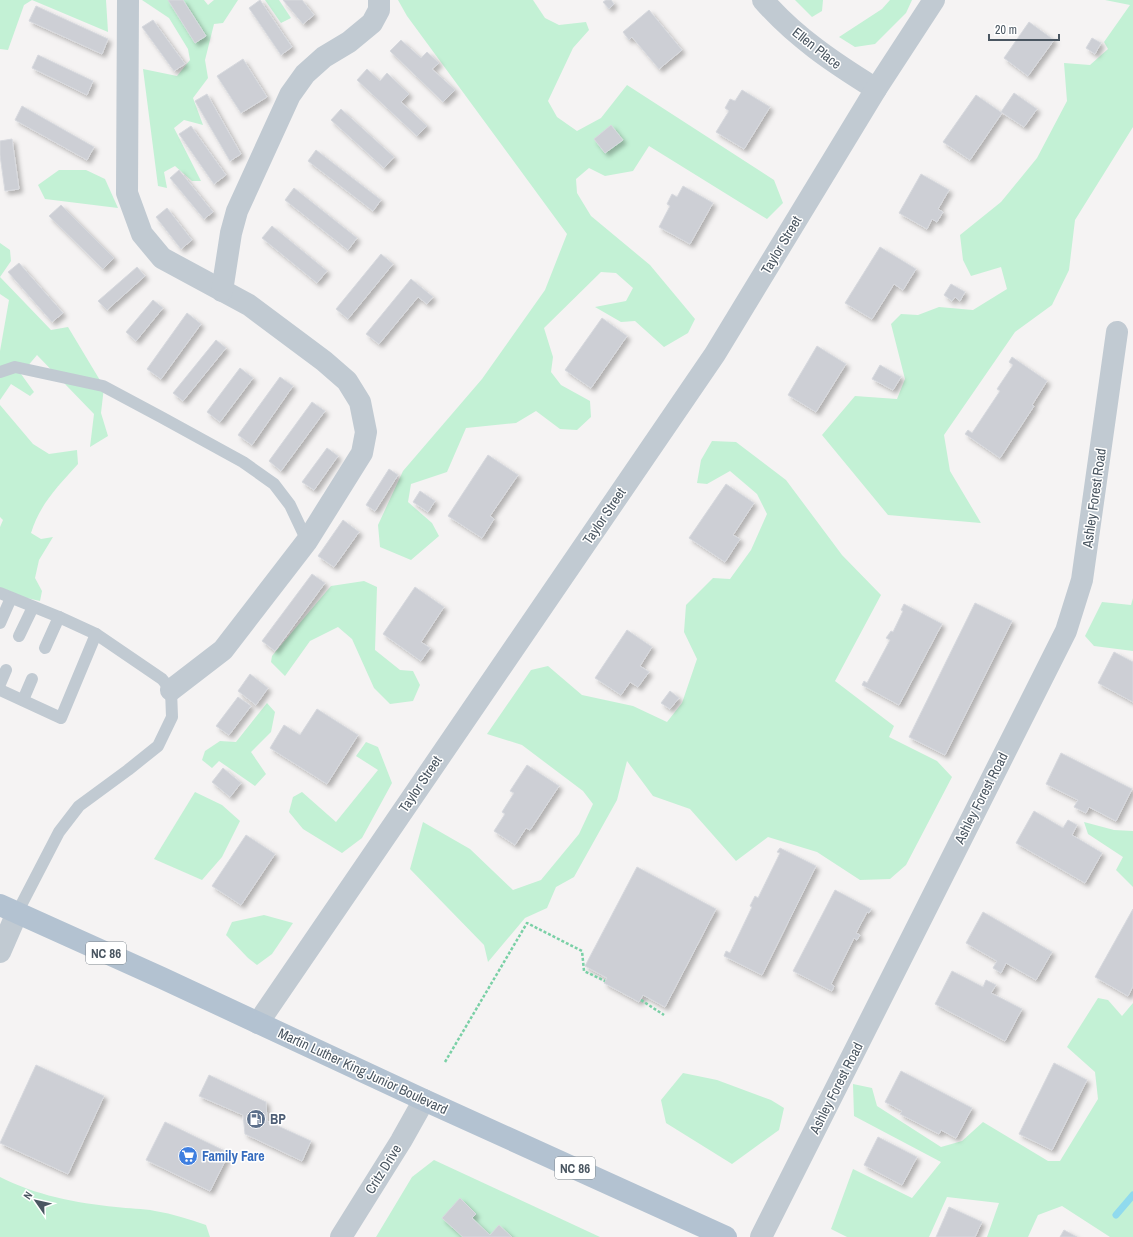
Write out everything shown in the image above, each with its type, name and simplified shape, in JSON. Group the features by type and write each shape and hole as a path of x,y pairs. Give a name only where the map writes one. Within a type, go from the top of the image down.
{"main road":[{"name":"Martin Luther King Junior Boulevard","path":"9,909 726,1237"}],"street":[{"path":"128,0 127,193 142,234 162,258 249,304 324,361 347,381 360,402 366,432 362,453 307,541 223,650 171,690"},
{"path":"222,291 231,233 237,212 290,95 305,74 324,57 349,42 372,23 379,10 379,0"},
{"name":"Ellen Place","path":"763,0 800,37 836,64 876,89"},
{"name":"Taylor Street","path":"258,1023 715,354 876,89 934,0"},
{"name":"Ashley Forest Road","path":"761,1237 1066,631 1082,580 1117,332"},
{"path":"0,952 9,909"},
{"name":"Critz Drive","path":"342,1237 401,1141 424,1100"}],"lane":[{"path":"0,372 15,367 103,386 175,424 243,462 274,484 290,505 307,541"},
{"path":"0,623 6,596 59,617 96,634 162,679 171,690 172,717 158,746 79,806 59,832 9,909"},
{"path":"20,636 33,607"},
{"path":"46,648 59,617"},
{"path":"0,690 62,718 96,634"},
{"path":"0,684 6,670"},
{"path":"23,700 32,679"}],"path":[{"path":"445,1062 527,923 582,952 584,971 605,982"},
{"path":"641,1000 664,1015"}],"green space":[{"path":"0,0 32,0 24,5 8,50 0,49"},
{"path":"32,0 106,0 108,32"},
{"path":"142,0 204,0 208,5 214,0 238,0 223,23 214,24 205,60 208,78 193,98 203,125 184,120 174,128 201,181 192,181 175,166 164,172 167,188 158,186 143,69 177,76 190,60 188,49 169,18"},
{"path":"265,0 279,0 291,18 281,23"},
{"path":"398,0 533,0 545,18 559,25 586,22 589,30 573,48 548,101 557,117 577,131 601,118 627,85 774,180 783,203 767,219 649,146 633,171 605,176 589,168 576,179 577,193 591,216 650,265 695,319 688,333 664,347 635,321 621,322 595,307 626,301 633,288 616,273 601,272 544,328 553,357 551,372 561,385 590,401 591,417 577,430 560,429 536,411 516,423 466,428 447,472 411,484 408,502 432,523 439,536 411,560 380,547 378,525 403,471 482,379 545,290 567,234 407,16"},
{"path":"795,0 823,0 822,11 812,17"},
{"path":"890,0 912,0 906,13 875,44 855,47 839,37 882,9"},
{"path":"1105,0 1133,0 1133,127 1075,220 1069,270 1052,305 1015,332 944,435 950,471 981,523 888,515 822,435 855,396 897,399 905,379 891,324 901,314 918,315 939,307 973,310 1007,289 1001,267 971,276 963,260 960,235 1001,202 1037,158 1067,101 1064,63 1090,65 1108,49 1104,42 1130,5"},
{"path":"59,170 86,170 105,179 118,208 45,199 38,185"},
{"path":"0,243 10,250 11,261 0,277"},
{"path":"0,277 51,330 68,327 104,387 101,413 108,436 90,447 94,414 37,355 21,374 34,392 30,396 11,384 0,400 0,351 9,300 0,294"},
{"path":"0,405 33,444 49,454 77,450 78,464 50,496 39,513 31,533 41,539 53,537 39,560 35,578 42,591 40,601 0,592 0,527 3,520 0,517"},
{"path":"712,441 736,442 786,480 842,555 881,595 835,681 894,726 889,737 937,761 952,777 906,865 890,879 860,880 817,852 768,837 736,861 690,809 653,796 627,761 617,800 574,877 556,887 547,908 525,918 488,962 484,945 410,869 423,822 470,849 513,890 541,880 579,834 593,804 583,791 522,745 487,734 531,670 548,666 582,695 633,706 667,722 682,703 697,659 684,632 686,605 713,578 730,579 751,550 767,514 757,494 730,471 707,484 697,483 701,460"},
{"path":"364,581 377,587 375,650 400,670 413,671 420,685 413,701 390,704 374,688 352,639 338,627 310,641 285,676 271,662 272,656 331,586"},
{"path":"1133,598 1133,651 1094,646 1085,636 1102,602 1131,605"},
{"path":"267,703 275,712 271,732 251,752 266,774 255,786 219,761 212,768 202,760 205,751 220,741 236,742"},
{"path":"366,742 378,747 392,783 362,838 342,853 303,829 289,812 293,797 302,792 336,822 378,770 356,756"},
{"path":"195,792 222,805 240,821 222,857 202,880 154,859"},
{"path":"1084,822 1114,830 1133,831 1133,887 1116,870 1123,857 1088,834"},
{"path":"264,915 293,923 272,954 257,965 248,958 226,935 232,922"},
{"path":"1098,998 1108,1000 1122,1016 1133,1003 1133,1237 1110,1237 1062,1206 1038,1215 1028,1237 987,1237 999,1203 947,1197 929,1237 847,1237 831,1229 853,1169 912,1198 941,1162 854,1116 853,1084 872,1088 877,1106 941,1147 962,1141 983,1122 1048,1161 1060,1161 1098,1099 1095,1072 1067,1047"},
{"path":"683,1073 717,1080 771,1100 784,1108 779,1130 732,1164 666,1123 661,1100"},
{"path":"434,1160 600,1237 376,1237 412,1177"},
{"path":"0,1177 27,1189 56,1197 121,1208 150,1210 181,1217 206,1225 210,1237 0,1237"}],"building":[{"path":"168,0 183,0 206,36 195,43"},
{"path":"260,0 292,47 281,55 249,8"},
{"path":"283,0 302,0 314,15 303,24"},
{"path":"606,0 611,0 614,4 609,9 603,2"},
{"path":"36,6 108,39 102,54 29,21"},
{"path":"649,10 682,50 659,69 632,37 629,40 623,32"},
{"path":"153,20 185,64 174,71 142,27"},
{"path":"1029,22 1054,40 1028,76 1004,58"},
{"path":"1092,38 1101,43 1095,54 1086,48"},
{"path":"401,40 421,58 427,52 439,63 432,69 455,90 443,102 390,51"},
{"path":"38,55 93,81 87,95 32,68"},
{"path":"243,59 267,97 241,113 217,76"},
{"path":"367,69 380,81 387,73 409,94 401,102 427,126 417,136 357,80"},
{"path":"742,90 770,107 744,149 716,132 729,111 725,108 730,99 735,101"},
{"path":"1014,93 1037,109 1024,127 1001,112"},
{"path":"207,94 241,154 230,161 195,101"},
{"path":"976,95 1002,113 970,160 943,142"},
{"path":"22,106 94,147 87,160 15,120"},
{"path":"341,109 394,157 384,168 331,120"},
{"path":"611,125 623,140 605,153 594,139"},
{"path":"191,126 226,175 214,184 179,134"},
{"path":"12,139 19,189 5,191 0,155 0,141"},
{"path":"316,150 381,200 373,211 308,161"},
{"path":"179,170 213,212 204,219 170,178"},
{"path":"921,174 949,190 938,209 943,212 937,222 932,219 927,229 899,213"},
{"path":"683,186 713,203 690,244 659,227 670,206 667,204 672,194 677,197"},
{"path":"294,188 357,238 348,250 285,200"},
{"path":"61,205 114,258 103,269 49,216"},
{"path":"167,208 192,240 181,249 156,217"},
{"path":"272,226 327,271 317,283 262,238"},
{"path":"880,247 916,269 903,290 894,284 872,319 845,303"},
{"path":"381,254 393,264 348,319 336,309"},
{"path":"19,263 63,313 52,322 8,272"},
{"path":"137,267 145,276 107,310 98,301"},
{"path":"411,279 433,297 427,304 418,297 379,344 366,334"},
{"path":"951,284 965,292 960,301 955,297 952,301 944,295"},
{"path":"153,300 163,308 136,341 126,332"},
{"path":"187,313 201,324 161,379 147,369"},
{"path":"602,318 627,336 591,388 565,370"},
{"path":"216,340 226,348 183,401 173,393"},
{"path":"817,346 846,364 816,412 788,395"},
{"path":"1012,357 1047,381 1032,405 1034,406 1000,458 965,434 968,430 972,433 1000,391 997,389 1013,365 1009,362"},
{"path":"880,365 901,377 893,390 872,379"},
{"path":"240,368 253,378 220,422 207,412"},
{"path":"280,377 293,386 252,445 238,435"},
{"path":"312,402 325,411 281,471 269,461"},
{"path":"327,448 338,456 314,490 302,482"},
{"path":"488,455 518,475 490,516 494,519 482,538 448,516"},
{"path":"389,469 398,475 375,511 366,505"},
{"path":"726,484 754,503 733,535 740,539 725,562 689,538"},
{"path":"420,491 435,501 428,512 413,502"},
{"path":"343,520 359,532 334,567 318,556"},
{"path":"312,574 325,583 275,651 262,641"},
{"path":"415,587 444,607 421,642 430,648 421,661 383,634"},
{"path":"975,603 1012,621 945,755 909,737"},
{"path":"904,604 942,624 899,705 862,685 864,681 867,683 890,640 886,638 891,631 893,632 903,611 901,610"},
{"path":"627,630 652,647 640,666 649,672 638,687 630,682 621,695 595,678"},
{"path":"1114,652 1133,662 1133,702 1098,683"},
{"path":"250,674 268,688 256,705 238,691"},
{"path":"670,691 679,698 670,709 661,703"},
{"path":"238,697 251,706 229,735 216,726"},
{"path":"317,709 358,735 327,784 270,748 284,725 300,735"},
{"path":"1061,753 1132,789 1116,821 1089,807 1086,813 1074,807 1078,800 1046,784"},
{"path":"527,765 559,786 530,830 526,828 515,845 494,831 505,814 502,812 514,793 510,791"},
{"path":"223,768 241,783 230,797 212,782"},
{"path":"1034,811 1063,828 1068,820 1077,825 1072,835 1102,853 1085,883 1016,843"},
{"path":"246,835 275,854 241,905 212,886"},
{"path":"780,848 816,866 762,975 724,956 726,951 730,953 752,907 750,906 755,896 758,898 780,853 777,852"},
{"path":"637,867 716,909 665,1007 643,995 639,1002 604,983 607,978 585,966"},
{"path":"835,890 871,909 869,913 867,912 856,933 860,935 857,940 854,938 831,984 834,986 832,991 793,971"},
{"path":"1133,909 1133,986 1128,996 1095,977"},
{"path":"983,912 1052,952 1036,980 1006,963 1001,973 993,968 997,961 966,943"},
{"path":"952,971 983,987 986,980 996,985 991,993 1022,1009 1005,1041 935,1004"},
{"path":"1054,1063 1087,1080 1052,1150 1019,1134"},
{"path":"36,1065 104,1096 68,1174 0,1143"},
{"path":"901,1071 972,1108 956,1138 941,1130 939,1134 900,1114 902,1111 885,1102"},
{"path":"209,1075 266,1102 267,1121 311,1141 302,1161 245,1134 243,1115 199,1096"},
{"name":"Family Fare","path":"165,1122 229,1153 210,1191 146,1160"},
{"path":"878,1137 917,1157 902,1185 864,1165"},
{"path":"460,1198 476,1214 472,1218 490,1235 499,1225 512,1237 463,1237 442,1218"},
{"path":"949,1207 982,1222 975,1237 936,1237"},
{"path":"1064,1230 1077,1237 1060,1237"}],"waterway":[{"path":"1116,1215 1133,1195"}],"place":[{"name":"BP","path":"256,1119"},
{"name":"Family Fare","path":"188,1156"}]}
